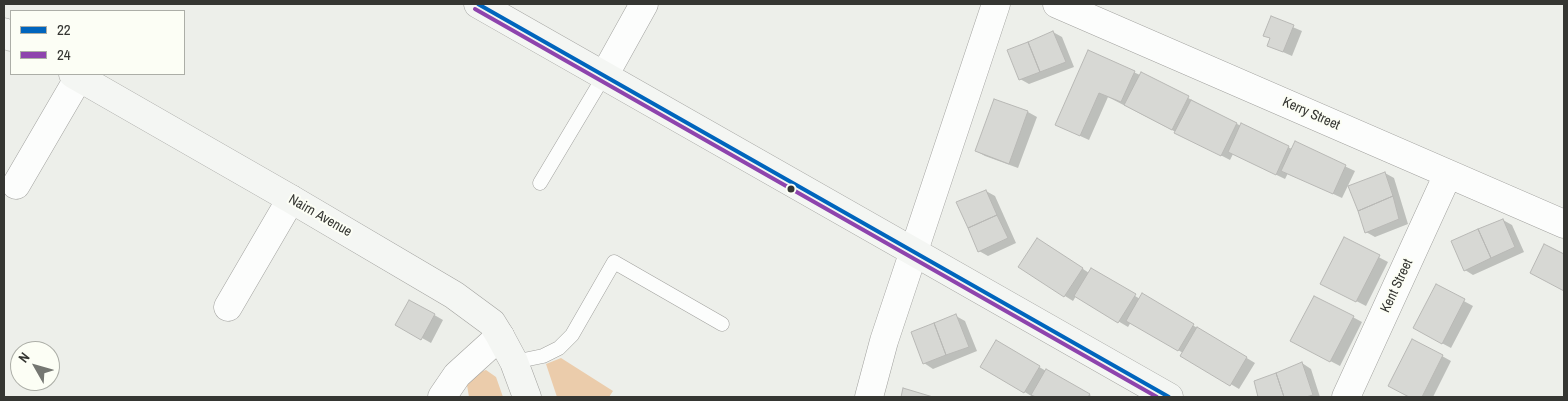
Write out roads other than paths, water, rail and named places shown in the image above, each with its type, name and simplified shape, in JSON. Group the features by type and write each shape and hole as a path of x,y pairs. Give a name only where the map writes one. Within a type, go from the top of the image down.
{"street":[{"path":"478,4 1169,397"},
{"path":"604,76 644,4"},
{"path":"869,397 884,341 913,250 996,4"},
{"name":"Kerry Street","path":"1057,4 1564,224"},
{"path":"16,185 76,76"},
{"name":"Nairn Avenue","path":"76,76 454,295 492,324 514,362 527,397"},
{"name":"Kent Street","path":"1346,397 1448,174"},
{"path":"228,307 291,199"},
{"path":"442,397 456,374 500,336"}],"lane":[{"path":"540,184 604,76"},
{"path":"514,362 543,356 559,348 572,335 614,262 722,324"}]}
